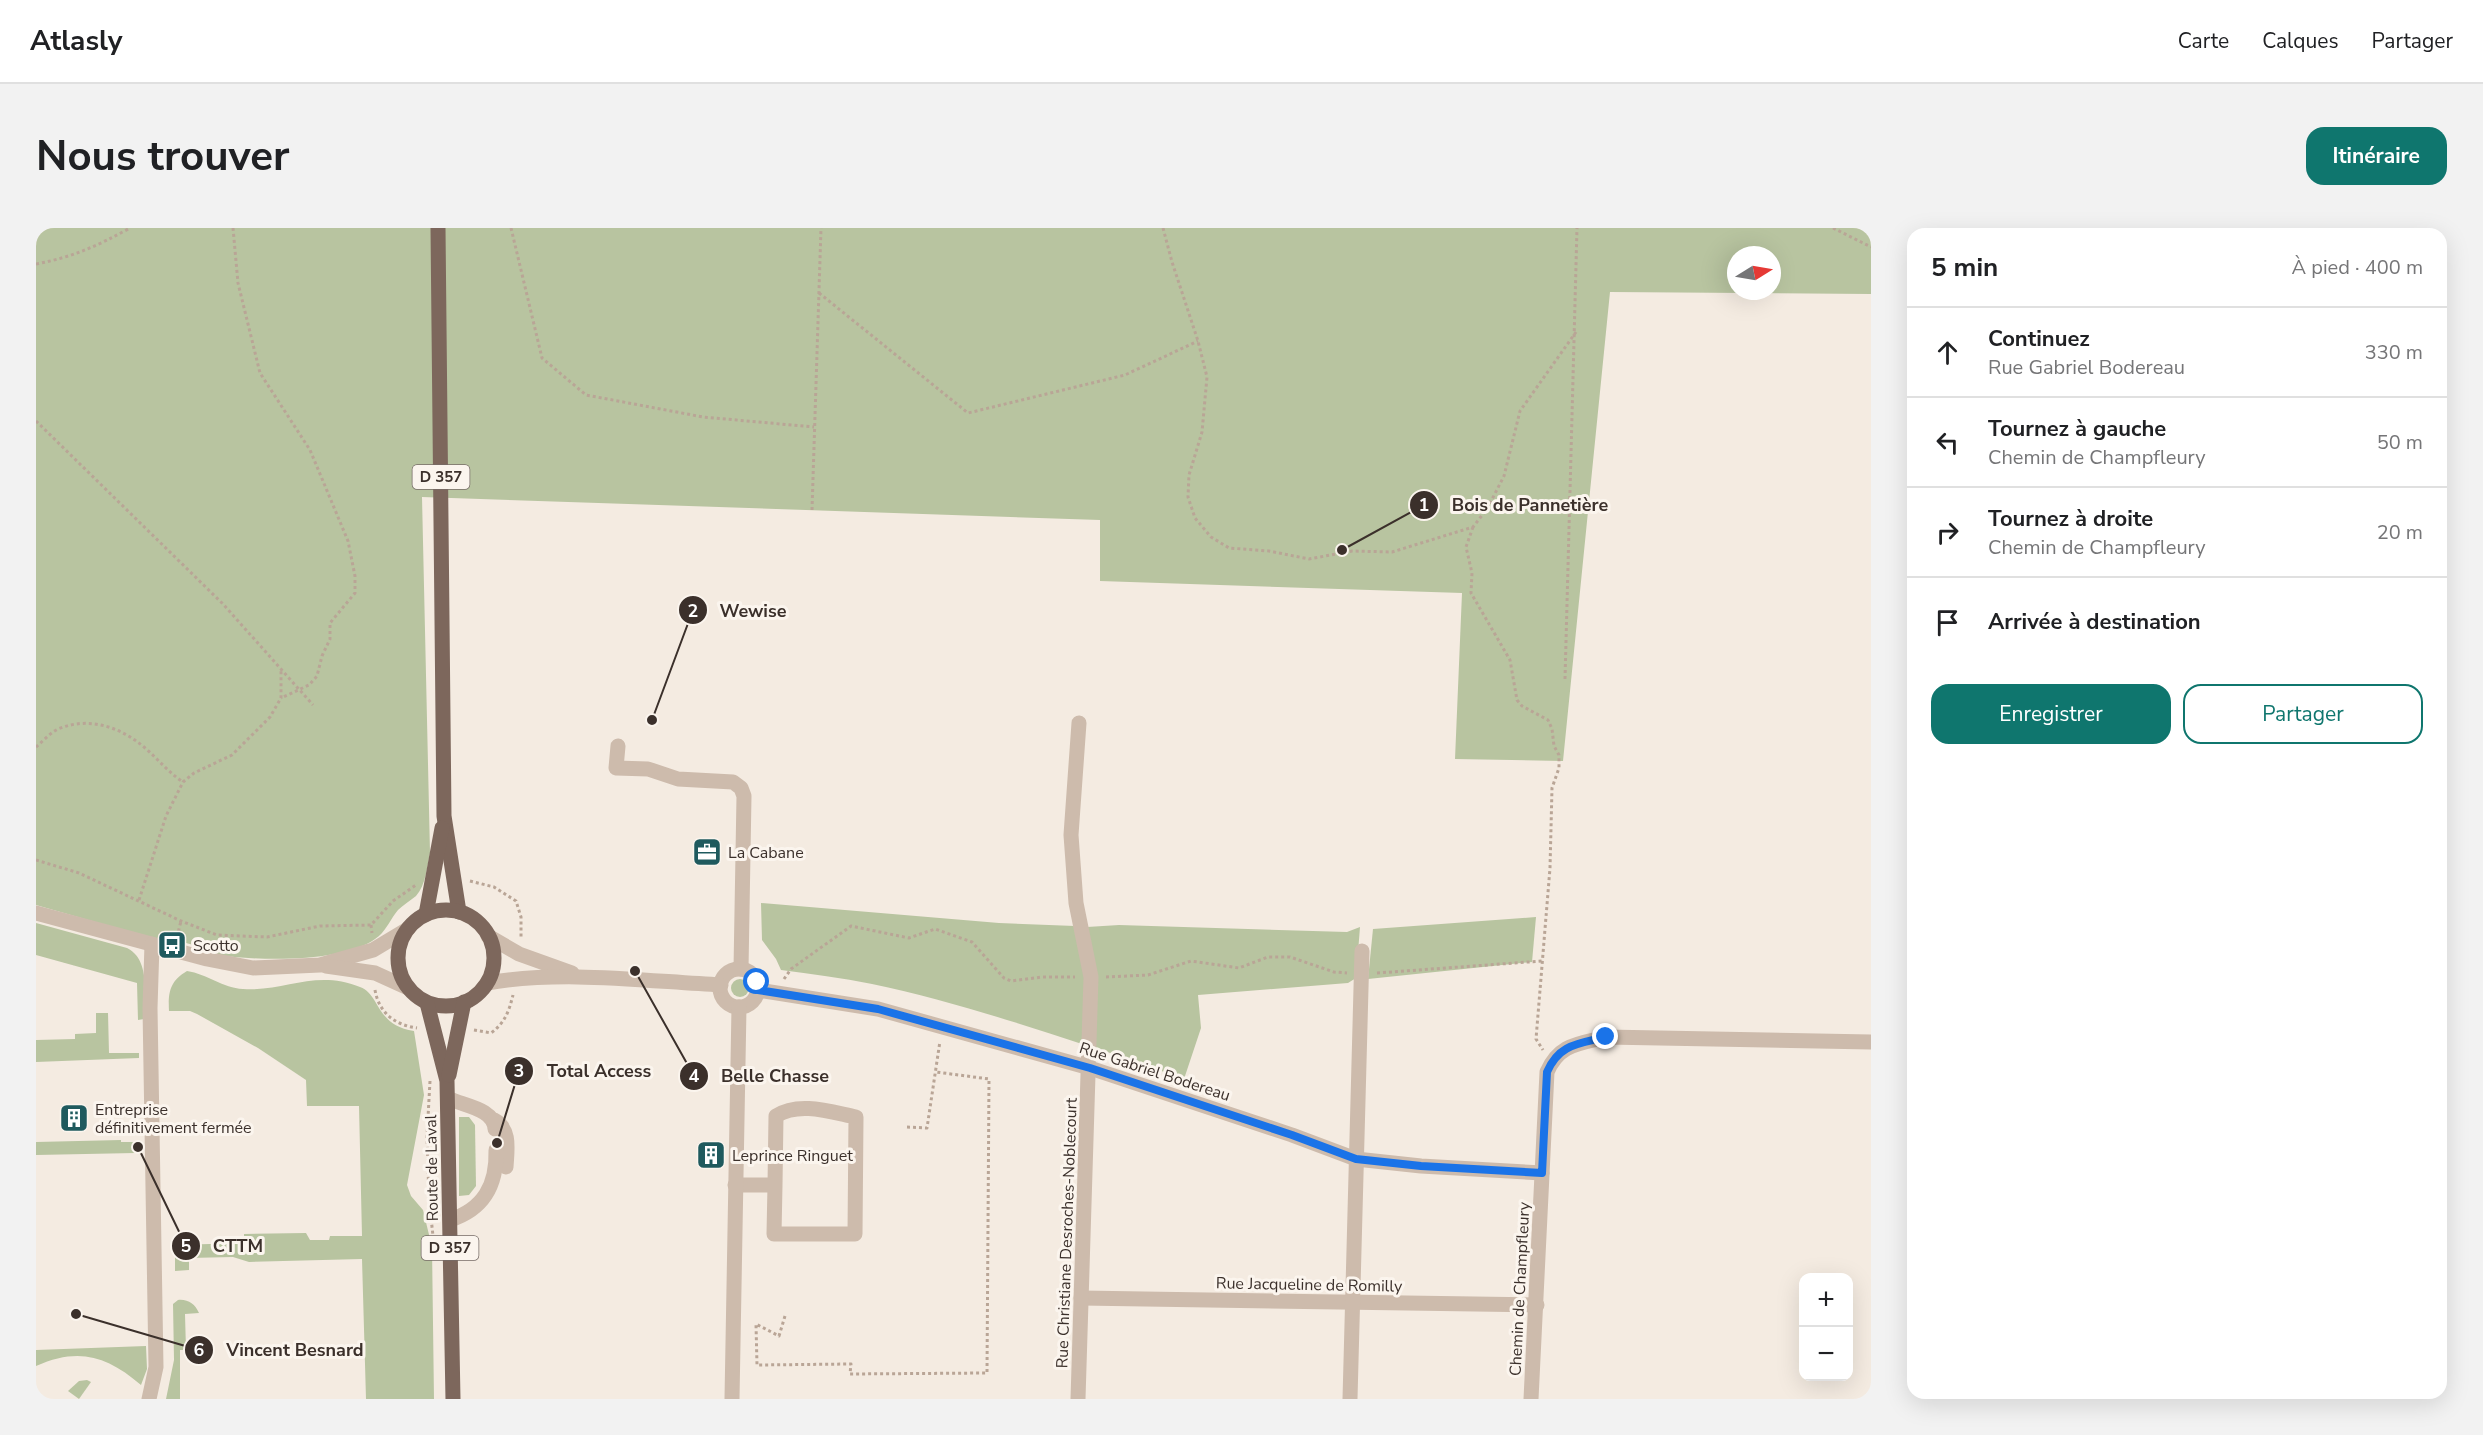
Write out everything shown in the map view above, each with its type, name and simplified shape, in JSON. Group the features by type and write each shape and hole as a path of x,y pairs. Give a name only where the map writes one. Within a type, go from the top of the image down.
{"main road":[{"name":"D 357","path":"438,228 444,816 459,912"},
{"name":"D 357","path":"426,914 444,816"},
{"path":"437,911 459,912 471,917 488,936 494,960 487,983 479,993 464,1002 447,1006 427,1003 408,988 400,974 398,958 400,943 408,929 426,914 437,911"},
{"name":"Route de Laval","path":"447,1081 464,1002"},
{"name":"Route de Laval","path":"427,1003 447,1081 453,1399"}],"street":[{"name":"Rue Christiane Desroches-Noblecourt","path":"1078,1399 1086,1125 1090,1068 1091,977 1076,903 1071,835 1079,723"},
{"path":"618,746 616,768 648,769 678,779 733,782 741,788 744,796 741,969"},
{"path":"36,913 207,959 253,968 321,965 375,973 408,988"},
{"path":"321,965 373,950 408,929"},
{"path":"488,936 519,954 583,977"},
{"path":"149,1399 156,1366 150,1008 152,944"},
{"path":"1350,1399 1362,951"},
{"path":"741,969 749,972 755,978 758,990 753,1000 739,1006 725,1000 721,985 730,972 741,969"},
{"path":"487,983 517,978 583,977 721,985"},
{"name":"Rue Gabriel Bodereau","path":"758,990 878,1009 1090,1068 1282,1131 1356,1159 1421,1166 1542,1173"},
{"path":"732,1399 739,1006"},
{"path":"1550,1065 1562,1050 1606,1037 1871,1042"},
{"name":"Chemin de Champfleury","path":"1531,1399 1542,1173 1550,1065"},
{"path":"448,1098 487,1114 495,1135 495,1178 490,1190 468,1211 450,1220"},
{"path":"798,1108 856,1117 855,1234 774,1234 775,1185 776,1116 785,1110 798,1108"},
{"path":"495,1135 502,1124 506,1132 507,1167 495,1178"},
{"path":"735,1185 775,1185"},
{"name":"Rue Jacqueline de Romilly","path":"1081,1298 1536,1305"}],"path":[{"path":"36,264 67,258 93,248 130,228"},
{"path":"233,228 238,283 260,374 310,450 348,542 355,576 355,593 330,623 330,639 316,676 309,686 281,698"},
{"path":"511,228 542,358 586,395 703,417 814,427"},
{"path":"812,510 820,228"},
{"path":"1163,228 1207,377 1202,432 1189,476 1188,496 1194,518 1211,537 1229,548 1269,551 1309,559 1352,550 1392,552 1473,527"},
{"path":"1565,680 1577,228"},
{"path":"1833,228 1871,247"},
{"path":"819,292 968,412 1125,375 1198,341"},
{"path":"1550,1065 1536,1039 1550,868 1552,788 1559,755 1554,747 1552,729 1548,720 1522,706 1517,700 1510,660 1471,593 1472,573 1466,547 1473,527 1487,509 1504,476 1520,411 1576,332"},
{"path":"36,420 223,604 313,705"},
{"path":"139,900 166,816 183,782 194,773 232,755 270,717 281,698 280,668"},
{"path":"36,747 56,730 85,722 124,732 145,748 168,772 183,782"},
{"path":"36,860 79,873 216,935 242,938 267,937 320,926 371,925 393,901 413,886 432,881"},
{"path":"454,883 480,882 503,891 516,901 521,917 519,954"},
{"path":"371,925 373,950"},
{"path":"775,993 791,969 851,926 909,938 935,929 972,942 1005,978 1011,981 1042,977 1148,975 1191,961 1239,968 1268,957 1290,957 1334,972 1361,975 1542,961"},
{"path":"375,973 377,1001 388,1016 397,1023 409,1027 422,1029 435,1027"},
{"path":"459,1026 491,1033 500,1027 507,1016 517,978"},
{"path":"908,1127 927,1128 941,1039"},
{"path":"785,1316 779,1336 756,1324 757,1365 851,1364 850,1374 987,1373 988,1080 936,1071"}],"green space":[{"path":"36,228 1871,228 1871,294 1781,293 1781,246 1727,246 1727,293 1610,292 1563,761 1455,759 1462,593 1100,581 1100,520 422,497 430,853 426,875 419,892 398,910 379,936 364,945 344,952 295,958 245,958 205,953 205,948 167,938 165,942 36,905"},
{"path":"761,903 999,923 1075,926 1084,971 1085,1045 979,1011 899,990 781,970 762,940"},
{"path":"1536,917 1532,962 1368,979 1373,929"},
{"path":"36,923 127,948 135,954 140,961 145,979 144,1019 138,1020 137,983 36,955"},
{"path":"1119,925 1347,932 1360,927 1356,978 1348,983 1198,995 1201,1028 1184,1079 1096,1048 1095,969 1087,927"},
{"path":"187,971 243,989 314,981 344,982 367,991 385,1017 392,1023 414,1031 424,1095 407,1185 411,1196 423,1210 432,1247 434,1399 366,1399 362,1259 249,1262 233,1257 189,1258 189,1270 175,1271 175,1245 244,1243 244,1234 306,1233 310,1240 329,1240 330,1236 362,1236 359,1106 307,1106 306,1080 258,1048 197,1014 190,1011 169,1011 171,988"},
{"path":"740,979 748,984 749,988 744,996 740,997 732,992 731,988 736,980"},
{"path":"96,1013 108,1013 109,1053 139,1053 139,1058 36,1062 36,1040 75,1039 75,1034 96,1033"},
{"path":"459,1117 469,1117 475,1125 476,1186 469,1195 459,1196"},
{"path":"121,1140 121,1142 134,1142 135,1153 36,1155 36,1142"},
{"path":"178,1300 191,1303 199,1313 185,1314 186,1350 180,1350 180,1399 166,1399 174,1360 173,1304"},
{"path":"146,1346 147,1369 141,1385 116,1367 92,1358 66,1357 36,1366 36,1350"},
{"path":"79,1381 91,1382 79,1399 68,1391"}],"place":[{"name":"Bois de Pannetière","path":"1342,550"},
{"name":"Wewise","path":"652,720"},
{"name":"La Cabane","path":"707,852"},
{"name":"Scotto","path":"172,945"},
{"name":"Belle Chasse","path":"635,971"},
{"name":"Entreprise définitivement fermée","path":"74,1118"},
{"name":"Total Access","path":"497,1143"},
{"name":"CTTM","path":"138,1147"},
{"name":"Leprince Ringuet","path":"711,1155"},
{"name":"Vincent Besnard","path":"76,1314"}],"route":[{"path":"757,982 758,990 878,1009 1090,1068 1292,1135 1356,1159 1421,1166 1542,1173 1547,1072 1553,1058 1562,1050 1576,1044 1606,1037"}]}
